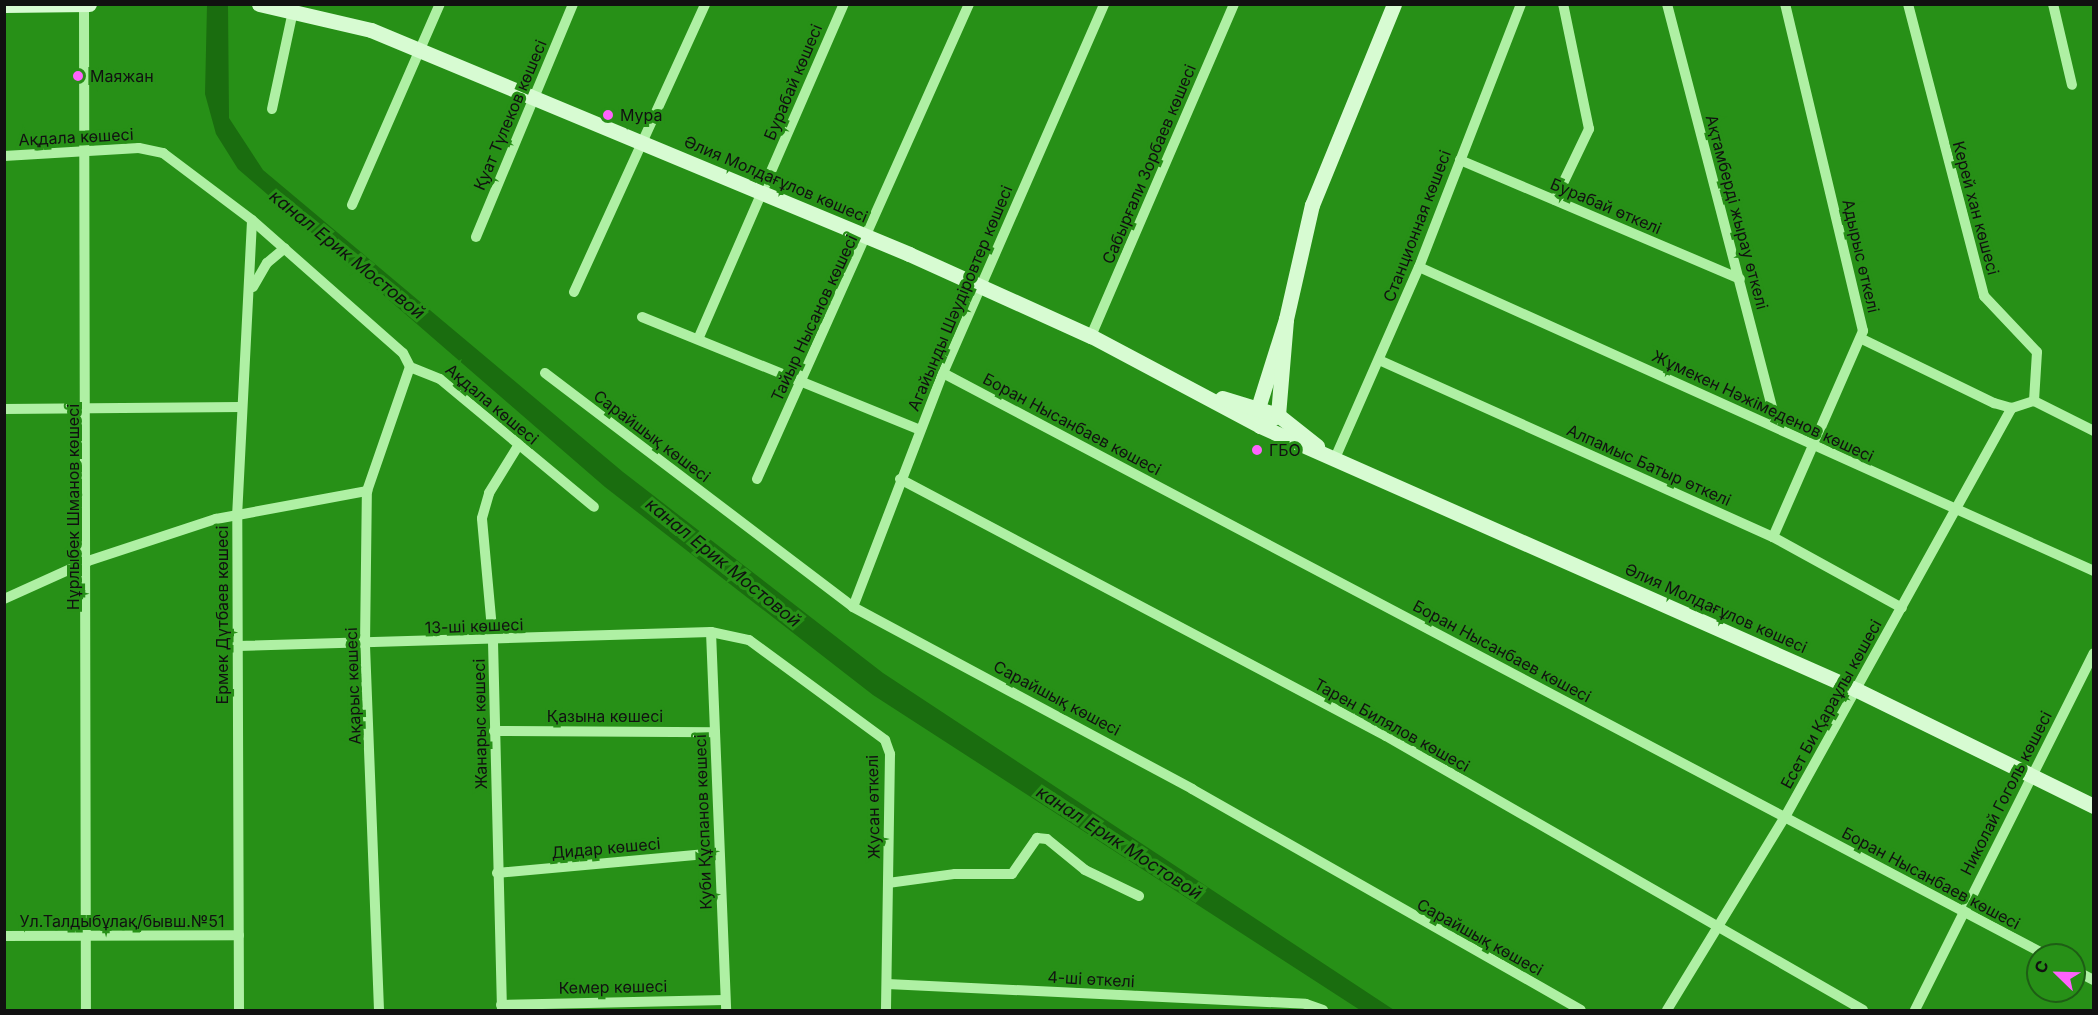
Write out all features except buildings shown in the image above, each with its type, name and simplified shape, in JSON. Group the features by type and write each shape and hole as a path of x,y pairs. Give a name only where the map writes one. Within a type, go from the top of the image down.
{"main road":[{"path":"4,5 89,4"},
{"name":"Әлия Молдағұлов көшесі","path":"259,4 371,30 982,286 1090,336 1200,391 1260,426 1336,456 1857,690 2094,806"},
{"path":"1276,375 1258,408 1260,426 1278,415 1276,375 1286,319 1312,205 1394,4"},
{"path":"1200,391 1250,393 1276,375"},
{"path":"1276,375 1299,429"},
{"name":"Әлия Молдағұлов көшесі","path":"1200,391 1278,415 1299,429 1321,450"}],"street":[{"path":"352,206 440,4"},
{"name":"Қуат Түлеков көшесі","path":"476,237 532,97 573,4"},
{"path":"574,292 705,4"},
{"name":"Бурабай көшесi","path":"699,337 844,4"},
{"name":"Тайыр Нысанов көшесi","path":"757,479 868,237 969,4"},
{"name":"Агайынды Шәудіровтер көшесi","path":"853,607 900,479 943,374 1104,4"},
{"name":"Сабырғали Зорбаев көшесі","path":"1090,336 1234,4"},
{"name":"Станционная көшесі","path":"1336,456 1419,267 1521,4"},
{"path":"1555,200 1589,129 1563,4"},
{"name":"Ақтамберді жырау өткелі","path":"1667,4 1777,427"},
{"name":"Адырыс өткелі","path":"1773,537 1812,444 1862,339 1785,4"},
{"name":"Керей хан көшесі","path":"1908,4 1984,296 2037,352 2034,401"},
{"path":"2053,4 2072,85"},
{"name":"Нұрлыбек Шманов көшесі","path":"84,5 88,406 86,1011"},
{"path":"272,109 292,11"},
{"name":"Ақдала көшесі","path":"4,156 139,148 163,153 252,220 285,248 403,353 410,367 440,379 594,507"},
{"name":"Бурабай өткелі","path":"1460,160 1740,279"},
{"name":"Ермек Дүтбаев көшесi","path":"239,1011 237,517 240,407 253,287 252,220"},
{"path":"253,287 267,263 285,248"},
{"name":"Жұмекен Нәжімеденов көшесі","path":"1419,267 1777,427 1956,512 2094,571"},
{"path":"642,317 803,378 920,430"},
{"path":"1862,339 2012,408 2034,401 2094,430"},
{"name":"Алпамыс Батыр өткелі","path":"1379,360 1773,537 1902,608"},
{"name":"Ақарыс көшесi","path":"379,1011 365,645 367,491 410,367"},
{"name":"Сарайшық көшесі","path":"545,372 853,607 1192,789 1581,1011"},
{"name":"Боран Нысанбаев көшесі","path":"943,374 2026,945"},
{"path":"4,410 88,406 240,407"},
{"name":"Есет Би Қараұлы көшесі","path":"1667,1011 1713,928 1785,817 2012,408"},
{"name":"Жанарыс көшесі","path":"502,1008 493,640 482,518 489,493 518,446"},
{"name":"Тарен Билялов көшесі","path":"900,479 1386,736 1713,928 1863,1011"},
{"path":"4,599 88,561 237,517 367,491"},
{"name":"13-ші көшесi","path":"238,646 365,645 711,632"},
{"name":"Куби Құспанов көшесi","path":"711,632 717,853 726,1005"},
{"name":"Жусан өткелі","path":"711,632 749,640 885,740 890,754 886,1011"},
{"name":"Николай Гоголь көшесі","path":"1915,1011 1962,912 2094,653"},
{"name":"Қазына көшесі","path":"494,730 715,732"},
{"path":"888,883 955,874 1012,874 1037,838 1047,839 1085,870 1139,896"},
{"name":"Дидар көшесі","path":"497,873 717,853"},
{"name":"Ул.Талдыбұлақ/бывш.№51","path":"4,936 239,935"},
{"name":"4-шi өткелi","path":"887,984 1293,1004 1323,1011"},
{"name":"Кемер көшесі","path":"502,1008 726,1005"}],"water":[{"name":"канал Ерик Мостовой","path":"207,5 228,5 229,118 263,170 623,472 883,673 1394,1010 1360,1010 873,695 605,487 238,169 216,134 205,94"}],"place":[{"name":"Маяжан","path":"78,76"},
{"name":"Мура","path":"608,115"},
{"name":"ГБО","path":"1257,450"}]}
